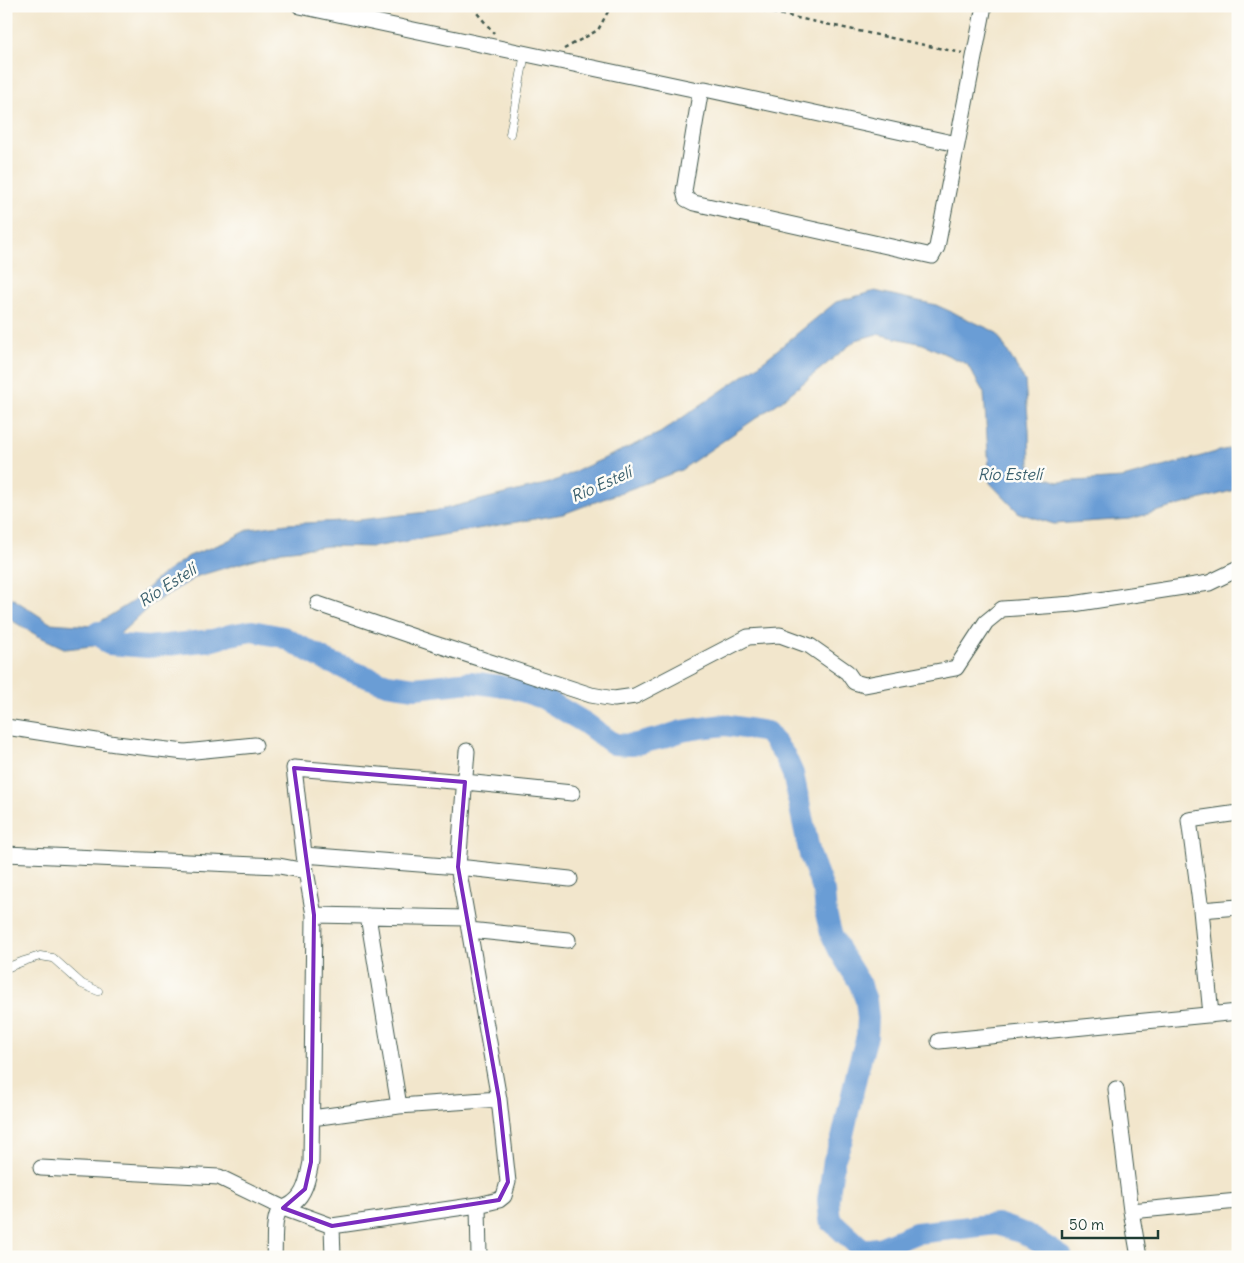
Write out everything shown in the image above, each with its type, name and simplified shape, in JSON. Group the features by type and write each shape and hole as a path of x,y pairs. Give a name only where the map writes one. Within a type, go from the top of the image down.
{"street":[{"path":"300,6 702,91 704,89 957,144"},
{"path":"702,91 684,191 686,200 932,256 937,247 984,6"},
{"path":"318,604 591,695 614,699 634,696 748,637 780,635 810,646 847,672 854,682 866,685 956,668 986,622 1002,609 1073,604 1209,583 1238,569"},
{"path":"6,727 116,744 185,752 255,746"},
{"path":"41,1168 220,1177 283,1208 332,1226 478,1205 499,1200 504,1196 508,1182 499,1099 458,867 467,751"},
{"path":"274,1257 278,1214 283,1208 294,1202 304,1190 311,1162 314,915 306,871 294,768 572,793"},
{"path":"1211,1015 1202,910 1189,820 1238,813"},
{"path":"6,854 279,866 306,871"},
{"path":"304,855 458,867 570,879"},
{"path":"1202,910 1238,907"},
{"path":"314,915 368,916 468,924 568,940"},
{"path":"368,916 399,1106"},
{"path":"939,1041 1238,1012"},
{"path":"1116,1089 1131,1212 1139,1257"},
{"path":"312,1118 399,1106 499,1099"},
{"path":"1131,1212 1238,1201"},
{"path":"478,1205 479,1257"},
{"path":"332,1226 333,1257"}],"lane":[{"path":"510,134 525,53"},
{"path":"6,968 40,956 53,958 82,984 98,991"}],"path":[{"path":"474,6 477,14 495,34"},
{"path":"557,52 598,30 611,6"},
{"path":"741,6 974,56"}],"highlighted area":[{"path":"294,768 465,782 458,867 499,1099 508,1182 499,1200 332,1226 283,1208 305,1189 311,1162 314,915"}],"water":[{"name":"Río Estelí","path":"875,291 936,305 996,332 1025,381 1030,465 1041,476 1059,482 1123,478 1238,447 1238,489 1130,519 1054,524 1019,513 990,483 984,393 967,364 923,344 877,334 856,340 781,401 681,470 563,514 374,547 329,546 282,551 198,576 152,604 109,644 66,649 38,636 6,617 6,594 50,623 93,626 132,602 159,577 189,556 223,543 250,529 287,524 359,520 435,511 550,483 660,433 756,367 836,302"}],"waterway":[{"path":"98,632 109,644 148,647 213,640 252,631 283,637 327,661 387,684 415,688 470,682 513,688 543,698 585,723 614,744 632,745 682,731 725,725 767,732 785,756 793,774 810,855 824,892 826,914 831,933 859,982 866,1000 867,1036 842,1139 834,1160 828,1200 830,1220 863,1250 882,1247 916,1233 997,1224 1026,1234 1062,1257"}]}
